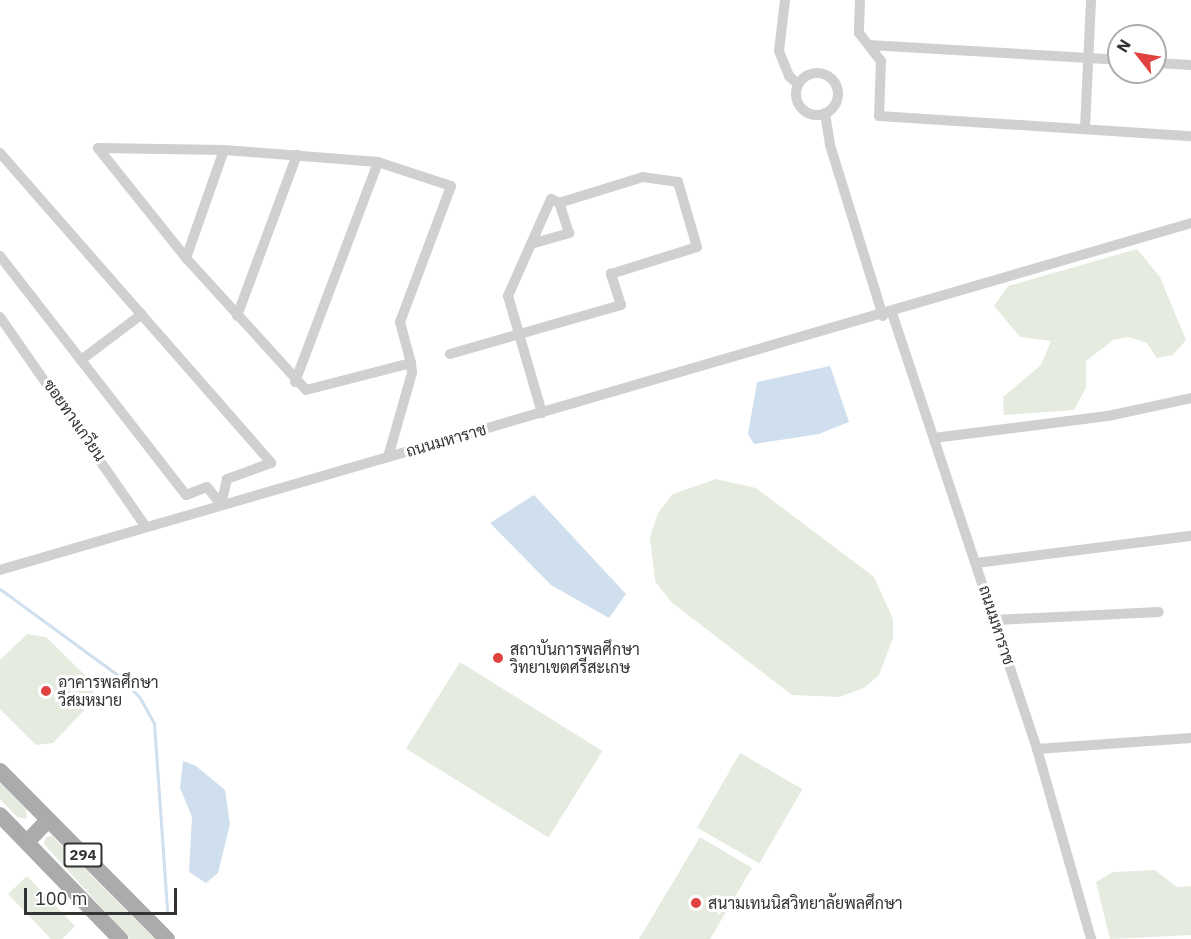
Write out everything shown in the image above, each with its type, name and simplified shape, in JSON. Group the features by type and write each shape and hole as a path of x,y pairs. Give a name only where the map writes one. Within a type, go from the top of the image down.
{"main road":[{"name":"294","path":"0,771 167,939"},
{"name":"294","path":"0,815 120,939"},
{"path":"27,842 48,820"}],"street":[{"path":"785,0 779,51 789,76 798,84 801,108 825,113"},
{"path":"860,0 859,33 881,61 879,116 1191,136"},
{"path":"1085,129 1091,0"},
{"path":"869,45 1107,59"},
{"path":"1167,64 1191,65"},
{"path":"798,84 814,72 832,79 837,98 825,113 830,145 887,315"},
{"path":"388,457 411,363 400,322 451,186 378,162 224,150 98,148 186,258 295,382 306,390 411,363"},
{"path":"186,258 224,150"},
{"path":"0,153 271,463 227,479 221,504"},
{"path":"237,316 297,156"},
{"path":"295,382 378,162"},
{"path":"450,354 519,334 621,305 611,274 697,247 678,182 643,177 559,203 551,199 508,296 519,334 542,413"},
{"path":"531,244 569,233 559,203"},
{"name":"ถนนมหาราช","path":"0,570 221,504 887,315 1043,264 1191,223"},
{"path":"0,256 186,495 207,487 221,504"},
{"path":"81,360 142,314"},
{"name":"ถนนมหาราช","path":"887,315 934,438 995,620 1037,749 1091,939"},
{"name":"ซอยทางเกวียน","path":"0,317 145,526"},
{"path":"934,438 1108,416 1191,398"},
{"path":"976,563 1191,536"},
{"path":"995,620 1159,612"},
{"path":"1037,749 1191,738"}],"shaded area":[{"path":"1137,249 1160,277 1186,340 1173,355 1157,358 1147,343 1128,337 1113,340 1086,361 1086,388 1074,410 1004,415 1003,397 1041,365 1051,341 1020,337 994,306 1008,286"},
{"path":"716,479 756,488 874,577 893,619 893,638 879,675 864,688 839,697 792,695 671,602 655,581 650,537 658,513 673,494"},
{"name":"อาคารพลศึกษา วีสมหมาย","path":"27,634 46,637 92,682 94,700 53,743 36,745 0,709 0,660"},
{"path":"460,662 602,751 548,838 406,749"},
{"path":"740,753 802,789 759,863 697,827"},
{"path":"0,783 26,809 27,819 17,817 0,799"},
{"path":"52,836 155,939 130,939 44,844 46,837"},
{"name":"สนามเทนนิสวิทยาลัยพลศึกษา","path":"700,837 752,868 710,939 639,939"},
{"path":"1155,870 1177,887 1191,886 1191,935 1110,939 1096,882 1113,872"},
{"path":"27,876 75,926 62,939 51,939 8,894"}],"water":[{"path":"830,366 849,422 819,434 754,444 748,434 757,382"},
{"path":"534,495 626,594 609,618 551,585 490,523"},
{"path":"183,761 196,766 225,790 230,824 218,873 206,883 189,872 192,817 180,788"}],"waterway":[{"path":"0,589 119,676 140,698 154,723 167,911"}],"place":[{"name":"สถาบันการพลศึกษา วิทยาเขตศรีสะเกษ","path":"498,658"},
{"name":"อาคารพลศึกษา วีสมหมาย","path":"46,691"},
{"name":"สนามเทนนิสวิทยาลัยพลศึกษา","path":"696,903"}]}
